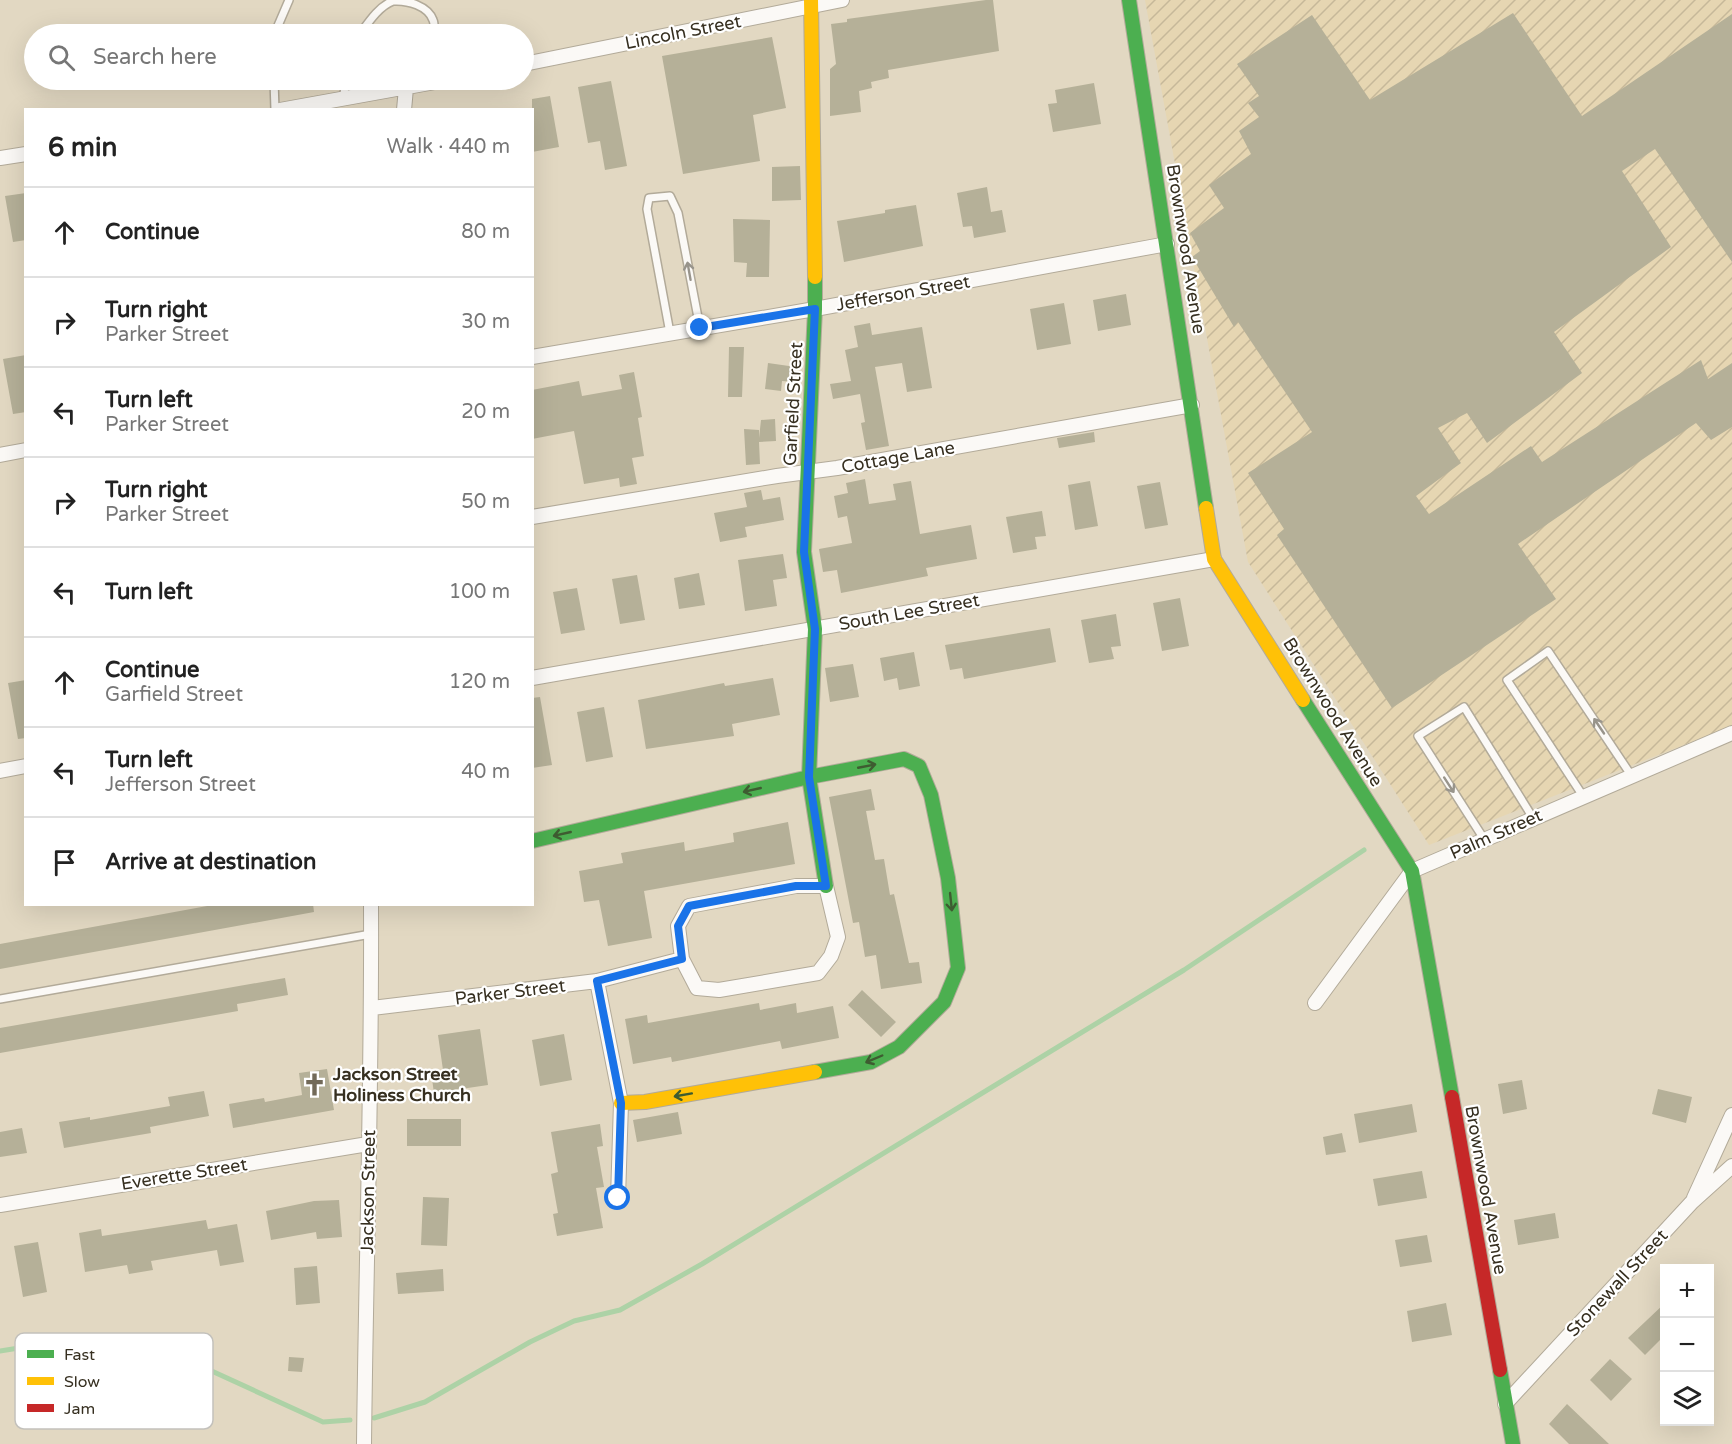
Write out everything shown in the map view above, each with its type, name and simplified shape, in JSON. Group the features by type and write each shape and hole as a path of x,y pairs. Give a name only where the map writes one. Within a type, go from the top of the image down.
{"street":[{"name":"Lincoln Street","path":"534,62 811,3 842,0"},
{"name":"Brownwood Avenue","path":"1129,0 1214,559 1412,871 1513,1444"},
{"name":"Garfield Street","path":"811,3 815,309 804,552 815,629 809,777 826,886"},
{"path":"291,108 394,90"},
{"path":"404,108 406,90"},
{"path":"0,158 24,154"},
{"name":"Jefferson Street","path":"534,357 815,309 1167,244"},
{"name":"Cottage Lane","path":"534,518 807,473 1192,405"},
{"path":"0,455 24,450"},
{"name":"South Lee Street","path":"534,678 1214,559"},
{"name":"Palm Street","path":"1315,1004 1412,871 1732,733"},
{"path":"534,841 809,777 904,759 919,766 931,795 948,878 958,968 944,1002 899,1047 871,1062 645,1102 621,1103"},
{"path":"0,771 24,766"},
{"path":"796,886 826,886 838,937 831,956 818,973 720,990 697,988 682,959 678,926 689,906 796,886"},
{"name":"Jackson Street","path":"364,1444 372,1008 371,906"},
{"name":"Parker Street","path":"372,1008 597,981 682,959"},
{"path":"597,981 621,1103 618,1198"},
{"path":"1692,1202 1732,1115"},
{"name":"Everette Street","path":"0,1205 368,1144"},
{"name":"Stonewall Street","path":"1505,1404 1692,1202 1732,1166"}],"lane":[{"path":"279,24 289,0"},
{"path":"368,24 378,12 393,1 408,1 421,6 433,20 433,24"},
{"path":"274,90 275,108"},
{"path":"344,90 344,98"},
{"path":"670,333 647,209 650,198 660,196 670,196 678,213 700,328"},
{"path":"1583,796 1507,681 1548,651 1631,775"},
{"path":"1484,839 1418,736 1464,707 1533,818"},
{"path":"0,999 371,934"}],"shaded area":[{"path":"1145,0 1732,0 1732,726 1429,845 1248,562"}],"building":[{"path":"993,0 999,51 888,70 889,78 871,82 872,88 859,91 861,112 830,116 830,69 836,64 831,24 847,22 847,19"},
{"path":"1513,13 1582,116 1732,14 1732,262 1655,149 1622,171 1671,247 1554,332 1582,373 1487,443 1467,413 1438,428 1461,463 1416,496 1429,514 1531,446 1542,462 1701,360 1708,379 1732,363 1732,427 1711,440 1696,423 1518,544 1556,599 1392,708 1277,535 1284,529 1248,473 1312,432 1238,322 1234,327 1192,257 1200,251 1190,233 1224,208 1209,185 1251,154 1239,131 1259,117 1248,103 1259,96 1237,64 1312,15 1370,100"},
{"path":"772,37 786,108 753,115 760,161 683,174 662,56"},
{"path":"611,81 627,166 605,170 600,141 588,143 578,87"},
{"path":"1094,83 1101,124 1053,132 1048,104 1057,103 1055,90"},
{"path":"550,96 559,147 534,152 532,99"},
{"path":"800,166 801,200 772,201 772,167"},
{"path":"987,187 991,212 1002,210 1006,232 974,238 972,226 963,227 957,193"},
{"path":"24,193 24,240 13,242 5,196"},
{"path":"916,205 923,246 844,262 837,221"},
{"path":"733,219 770,220 769,277 746,277 747,263 734,262"},
{"path":"1126,294 1131,325 1098,331 1093,300"},
{"path":"1064,303 1071,344 1037,350 1030,309"},
{"path":"870,323 872,335 922,327 932,388 907,392 902,363 875,367 889,446 866,450 861,423 865,422 860,394 833,399 830,384 851,381 845,350 858,347 854,326"},
{"path":"729,347 744,347 742,397 728,397"},
{"path":"24,355 24,412 13,414 3,359"},
{"path":"768,363 796,367 794,382 782,381 781,391 765,389"},
{"path":"634,372 642,417 638,418 644,456 632,458 637,484 620,487 619,478 584,484 574,431 534,439 534,390 579,381 582,396 622,389 619,375"},
{"path":"775,419 776,441 759,442 760,464 746,465 744,429 759,430 759,438 761,420"},
{"path":"1094,432 1095,442 1059,448 1057,438"},
{"path":"865,479 869,504 896,500 893,484 911,481 920,534 971,525 977,559 926,568 928,576 841,593 837,570 823,572 819,549 852,543 847,516 838,518 834,496 848,493 846,483"},
{"path":"1090,481 1098,526 1075,530 1068,485"},
{"path":"1160,482 1168,525 1145,529 1137,486"},
{"path":"761,490 763,500 780,497 784,520 745,527 747,537 720,542 714,513 747,507 744,493"},
{"path":"1042,511 1046,536 1035,537 1037,549 1013,553 1006,517"},
{"path":"783,554 787,578 773,580 777,606 745,611 738,560"},
{"path":"699,573 705,605 679,609 674,578"},
{"path":"637,575 645,620 620,624 612,579"},
{"path":"577,588 585,630 561,634 553,592"},
{"path":"1180,598 1189,646 1162,651 1153,603"},
{"path":"1116,614 1121,646 1111,647 1114,659 1089,663 1081,620"},
{"path":"1050,628 1056,662 964,679 962,668 950,670 945,645"},
{"path":"914,652 920,686 899,690 897,678 884,681 880,658"},
{"path":"853,664 859,697 830,702 825,668"},
{"path":"773,678 780,715 732,724 734,736 646,749 638,700 724,683 725,686"},
{"path":"24,680 24,738 18,739 8,683"},
{"path":"540,697 552,765 534,768 534,698"},
{"path":"604,707 613,757 586,762 577,712"},
{"path":"871,789 875,810 866,811 875,860 884,859 890,895 894,894 909,963 919,962 922,983 881,989 876,955 865,957 859,922 853,923 829,797"},
{"path":"788,822 795,864 644,891 652,938 608,946 599,900 584,902 579,871 623,863 621,853 684,842 685,851 734,842 733,833"},
{"path":"207,906 313,906 314,912 0,969 0,944"},
{"path":"285,978 288,995 237,1004 238,1011 0,1053 0,1028"},
{"path":"862,990 896,1022 881,1037 848,1005"},
{"path":"759,1003 760,1010 796,1003 797,1013 833,1006 839,1038 782,1049 780,1041 672,1062 671,1057 633,1064 625,1019 647,1015 648,1023"},
{"path":"480,1029 488,1085 434,1093 432,1079 444,1077 438,1035"},
{"path":"564,1034 572,1080 540,1086 532,1040"},
{"path":"327,1069 334,1110 233,1128 229,1104 264,1098 265,1102 302,1095 299,1073"},
{"path":"1522,1080 1527,1109 1503,1114 1498,1084"},
{"path":"1658,1089 1692,1097 1686,1123 1652,1114"},
{"path":"204,1091 209,1116 150,1127 151,1133 64,1148 59,1122 90,1117 90,1120 170,1106 168,1097"},
{"path":"1412,1104 1417,1132 1359,1143 1354,1114"},
{"path":"678,1112 682,1134 637,1142 633,1120"},
{"path":"407,1119 461,1119 461,1146 407,1146"},
{"path":"600,1124 603,1146 597,1147 604,1187 596,1188 603,1228 557,1236 553,1214 558,1213 551,1174 558,1172 551,1132"},
{"path":"22,1128 27,1153 0,1157 0,1132"},
{"path":"1342,1133 1346,1152 1326,1155 1323,1137"},
{"path":"1422,1171 1427,1198 1378,1206 1373,1179"},
{"path":"423,1197 449,1198 447,1246 421,1245"},
{"path":"339,1200 342,1237 317,1239 316,1232 271,1240 266,1211 314,1201"},
{"path":"1555,1213 1559,1238 1518,1245 1514,1220"},
{"path":"206,1220 208,1229 237,1224 244,1262 220,1266 217,1250 151,1261 153,1270 129,1274 127,1265 85,1272 79,1233 101,1229 102,1236"},
{"path":"1427,1235 1432,1262 1400,1267 1395,1240"},
{"path":"38,1242 47,1292 23,1297 14,1246"},
{"path":"317,1266 320,1303 296,1305 294,1268"},
{"path":"443,1269 444,1291 398,1294 396,1273"},
{"path":"1446,1303 1452,1335 1412,1342 1407,1311"},
{"path":"1660,1308 1660,1340 1645,1355 1628,1338"},
{"path":"289,1357 304,1358 302,1372 288,1371"},
{"path":"1610,1359 1632,1379 1611,1401 1590,1380"},
{"path":"1567,1404 1609,1444 1569,1444 1549,1424"}],"waterway":[{"path":"374,1418 425,1402 530,1342 574,1321 620,1310 702,1264 1184,970 1364,850"},
{"path":"0,1351 15,1349"},
{"path":"213,1372 323,1422 350,1420"}],"traffic: fast":[{"path":"1129,0 1206,508"},
{"path":"815,277 804,552 815,629 809,777 826,886"},
{"path":"1303,700 1412,871 1452,1097"},
{"path":"534,841 809,777 904,759 919,766 931,795 948,878 958,968 944,1002 899,1047 871,1062 815,1072"},
{"path":"1500,1370 1513,1444"}],"traffic: slow":[{"path":"811,0 815,277"},
{"path":"1206,508 1214,559 1303,700"},
{"path":"621,1103 645,1102 815,1072"}],"traffic: jam":[{"path":"1452,1097 1500,1370"}],"place":[{"name":"Jackson Street Holiness Church","path":"315,1084"}],"route":[{"path":"618,1198 621,1103 597,981 682,959 678,926 689,906 796,886 826,886 809,777 815,629 804,552 815,309 700,328"}]}
